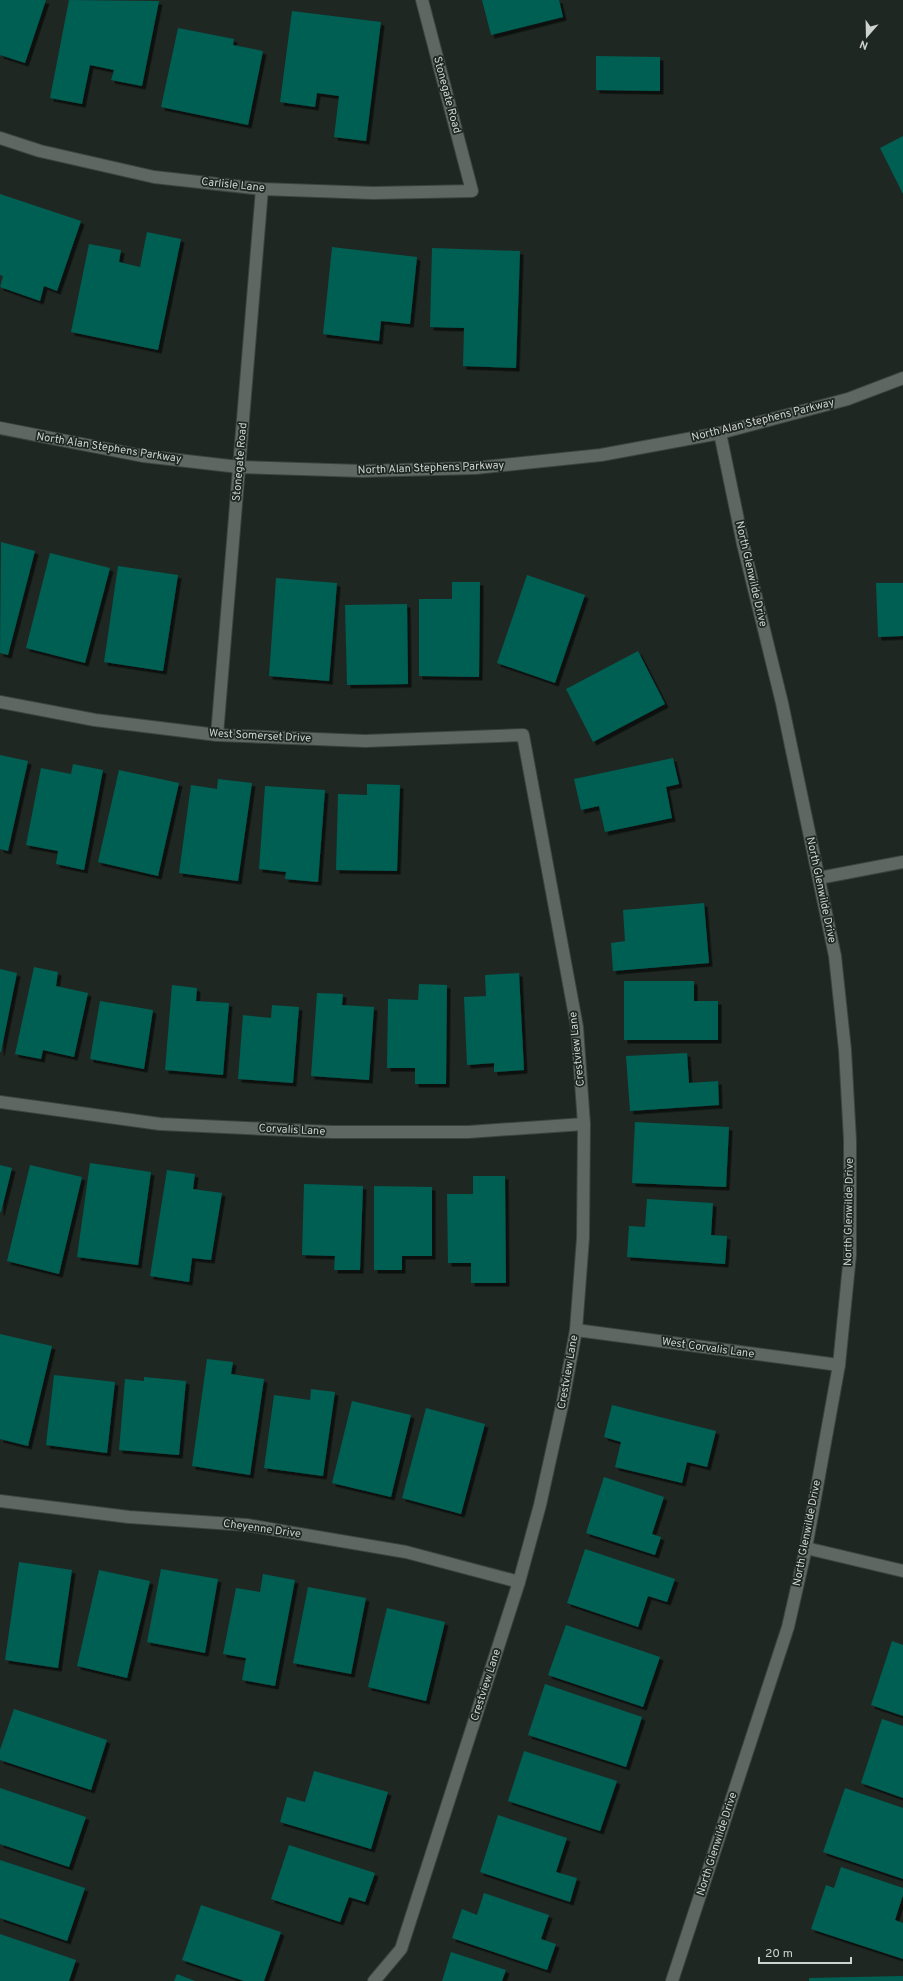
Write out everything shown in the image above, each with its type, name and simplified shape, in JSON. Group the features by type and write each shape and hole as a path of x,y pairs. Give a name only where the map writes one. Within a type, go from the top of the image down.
{"street":[{"name":"Stonegate Road","path":"422,0 472,191"},
{"name":"Carlisle Lane","path":"0,138 40,151 154,177 262,188 373,193 472,191"},
{"name":"Stonegate Road","path":"216,735 262,188"},
{"name":"North Alan Stephens Parkway","path":"0,428 143,456 239,467 362,471 476,468 601,455 720,433 848,399 903,378"},
{"name":"North Glenwilde Drive","path":"672,1981 788,1627 806,1548 839,1365 850,1255 850,1140 845,1050 835,956 782,703 743,544 720,433"},
{"name":"West Somerset Drive","path":"0,702 95,720 216,735 365,741 523,735"},
{"name":"Crestview Lane","path":"374,1981 401,1949 520,1582 540,1505 564,1401 576,1330 583,1238 584,1124 577,1027 523,735"},
{"path":"819,878 903,862"},
{"name":"Corvalis Lane","path":"0,1102 160,1124 332,1132 468,1132 584,1124"},
{"name":"West Corvalis Lane","path":"576,1330 839,1365"},
{"name":"Cheyenne Drive","path":"0,1501 129,1517 247,1525 406,1552 520,1582"},
{"path":"806,1548 903,1571"}],"building":[{"path":"0,0 46,0 25,63 0,55"},
{"path":"69,0 159,1 142,86 111,80 114,70 90,65 82,104 50,98"},
{"path":"482,0 559,0 563,17 491,35"},
{"path":"292,11 381,22 366,141 334,137 339,96 317,93 315,107 280,102"},
{"path":"178,28 234,39 233,45 263,51 248,125 161,107"},
{"path":"596,56 660,57 660,91 596,90"},
{"path":"903,136 903,194 880,148"},
{"path":"0,194 81,221 57,291 44,286 40,301 0,287 3,276 0,275"},
{"path":"147,232 181,239 158,350 71,332 89,244 121,250 119,262 140,267"},
{"path":"332,247 417,257 410,324 381,321 379,341 323,334"},
{"path":"432,248 520,251 516,368 463,366 464,328 430,327"},
{"path":"1,542 35,551 8,655 0,653"},
{"path":"50,553 110,568 85,663 26,648"},
{"path":"118,566 178,575 163,671 104,662"},
{"path":"527,575 585,595 555,683 497,663"},
{"path":"276,578 337,583 329,681 269,676"},
{"path":"452,582 480,582 479,677 419,676 419,599 452,599"},
{"path":"876,583 903,583 903,636 878,637"},
{"path":"407,604 408,684 347,685 345,605"},
{"path":"638,651 665,704 593,742 566,689"},
{"path":"0,755 28,761 8,851 0,849"},
{"path":"673,758 679,784 666,787 672,818 605,832 599,806 581,810 574,779"},
{"path":"73,764 103,770 84,870 56,864 58,851 26,845 41,768 71,774"},
{"path":"119,770 179,783 158,876 98,862"},
{"path":"218,779 252,783 238,881 179,873 191,785 217,789"},
{"path":"367,784 400,785 397,871 336,870 338,794 367,795"},
{"path":"265,786 325,790 318,882 285,879 286,872 259,869"},
{"path":"704,903 709,963 613,971 611,943 625,941 623,910"},
{"path":"34,967 58,972 56,986 88,993 74,1057 43,1050 41,1059 15,1054"},
{"path":"0,969 17,973 1,1052 0,1052"},
{"path":"519,973 524,1070 494,1072 494,1063 467,1065 464,997 486,996 485,975"},
{"path":"624,981 694,981 694,1001 718,1001 718,1040 624,1040"},
{"path":"419,984 447,985 446,1084 415,1084 415,1068 387,1068 388,999 418,1000"},
{"path":"172,985 197,988 196,1001 229,1003 223,1075 165,1070"},
{"path":"317,993 343,994 342,1005 374,1007 369,1080 311,1076"},
{"path":"100,1001 153,1010 144,1069 90,1059"},
{"path":"272,1005 299,1007 293,1083 238,1079 243,1015 271,1018"},
{"path":"687,1053 689,1083 718,1081 719,1105 630,1111 626,1056"},
{"path":"635,1122 729,1127 726,1187 632,1183"},
{"path":"90,1163 151,1172 138,1265 77,1257"},
{"path":"0,1165 12,1168 1,1212 0,1212"},
{"path":"30,1165 82,1177 59,1274 7,1261"},
{"path":"167,1170 195,1174 193,1189 222,1193 211,1260 192,1258 189,1282 150,1276"},
{"path":"473,1176 505,1176 506,1283 471,1283 471,1263 448,1263 447,1194 473,1194"},
{"path":"304,1184 363,1186 360,1270 334,1270 335,1256 302,1255"},
{"path":"374,1186 432,1187 432,1256 402,1256 402,1270 374,1270"},
{"path":"647,1199 713,1203 711,1235 727,1236 725,1264 627,1257 629,1226 645,1227"},
{"path":"0,1334 52,1346 28,1446 0,1439"},
{"path":"207,1359 233,1362 231,1374 264,1379 250,1475 192,1466"},
{"path":"54,1375 115,1382 107,1453 46,1445"},
{"path":"144,1377 186,1381 179,1455 119,1450 125,1379 144,1381"},
{"path":"311,1389 335,1392 323,1476 264,1468 274,1395 310,1400"},
{"path":"352,1401 411,1415 391,1497 332,1483"},
{"path":"612,1405 716,1431 707,1467 687,1462 682,1483 615,1467 621,1442 604,1437"},
{"path":"426,1408 485,1424 461,1514 402,1498"},
{"path":"604,1477 664,1497 652,1534 661,1537 655,1555 586,1533"},
{"path":"585,1549 675,1579 667,1602 648,1596 638,1627 567,1603"},
{"path":"19,1562 72,1570 58,1668 5,1660"},
{"path":"161,1569 218,1579 205,1653 147,1642"},
{"path":"99,1570 150,1581 127,1678 77,1666"},
{"path":"263,1574 295,1580 275,1686 242,1680 246,1658 223,1654 236,1588 260,1592"},
{"path":"308,1587 366,1598 351,1674 293,1663"},
{"path":"387,1608 445,1622 426,1701 368,1687"},
{"path":"566,1625 660,1657 643,1707 548,1675"},
{"path":"892,1641 903,1645 903,1716 871,1705"},
{"path":"545,1684 642,1717 626,1767 528,1735"},
{"path":"14,1709 107,1740 91,1790 0,1760 0,1750"},
{"path":"882,1719 903,1726 903,1798 861,1783"},
{"path":"524,1751 617,1781 600,1831 508,1801"},
{"path":"314,1771 388,1792 371,1849 280,1822 287,1797 305,1802"},
{"path":"0,1788 86,1817 69,1867 0,1844"},
{"path":"845,1788 903,1808 903,1879 823,1852"},
{"path":"498,1815 567,1838 556,1872 577,1878 570,1902 480,1872"},
{"path":"289,1845 375,1873 365,1902 349,1897 340,1922 271,1899"},
{"path":"0,1860 85,1888 67,1941 0,1918"},
{"path":"841,1867 903,1888 903,1895 895,1920 903,1923 903,1959 811,1929 826,1885 834,1888"},
{"path":"484,1893 549,1915 541,1939 556,1944 547,1970 452,1938 462,1909 477,1915"},
{"path":"201,1905 281,1932 264,1981 244,1981 182,1960"},
{"path":"0,1934 76,1960 69,1981 0,1981"},
{"path":"451,1952 506,1970 502,1981 442,1981"},
{"path":"177,1974 195,1981 174,1981"},
{"path":"903,1976 903,1981 809,1981 809,1978"}]}
